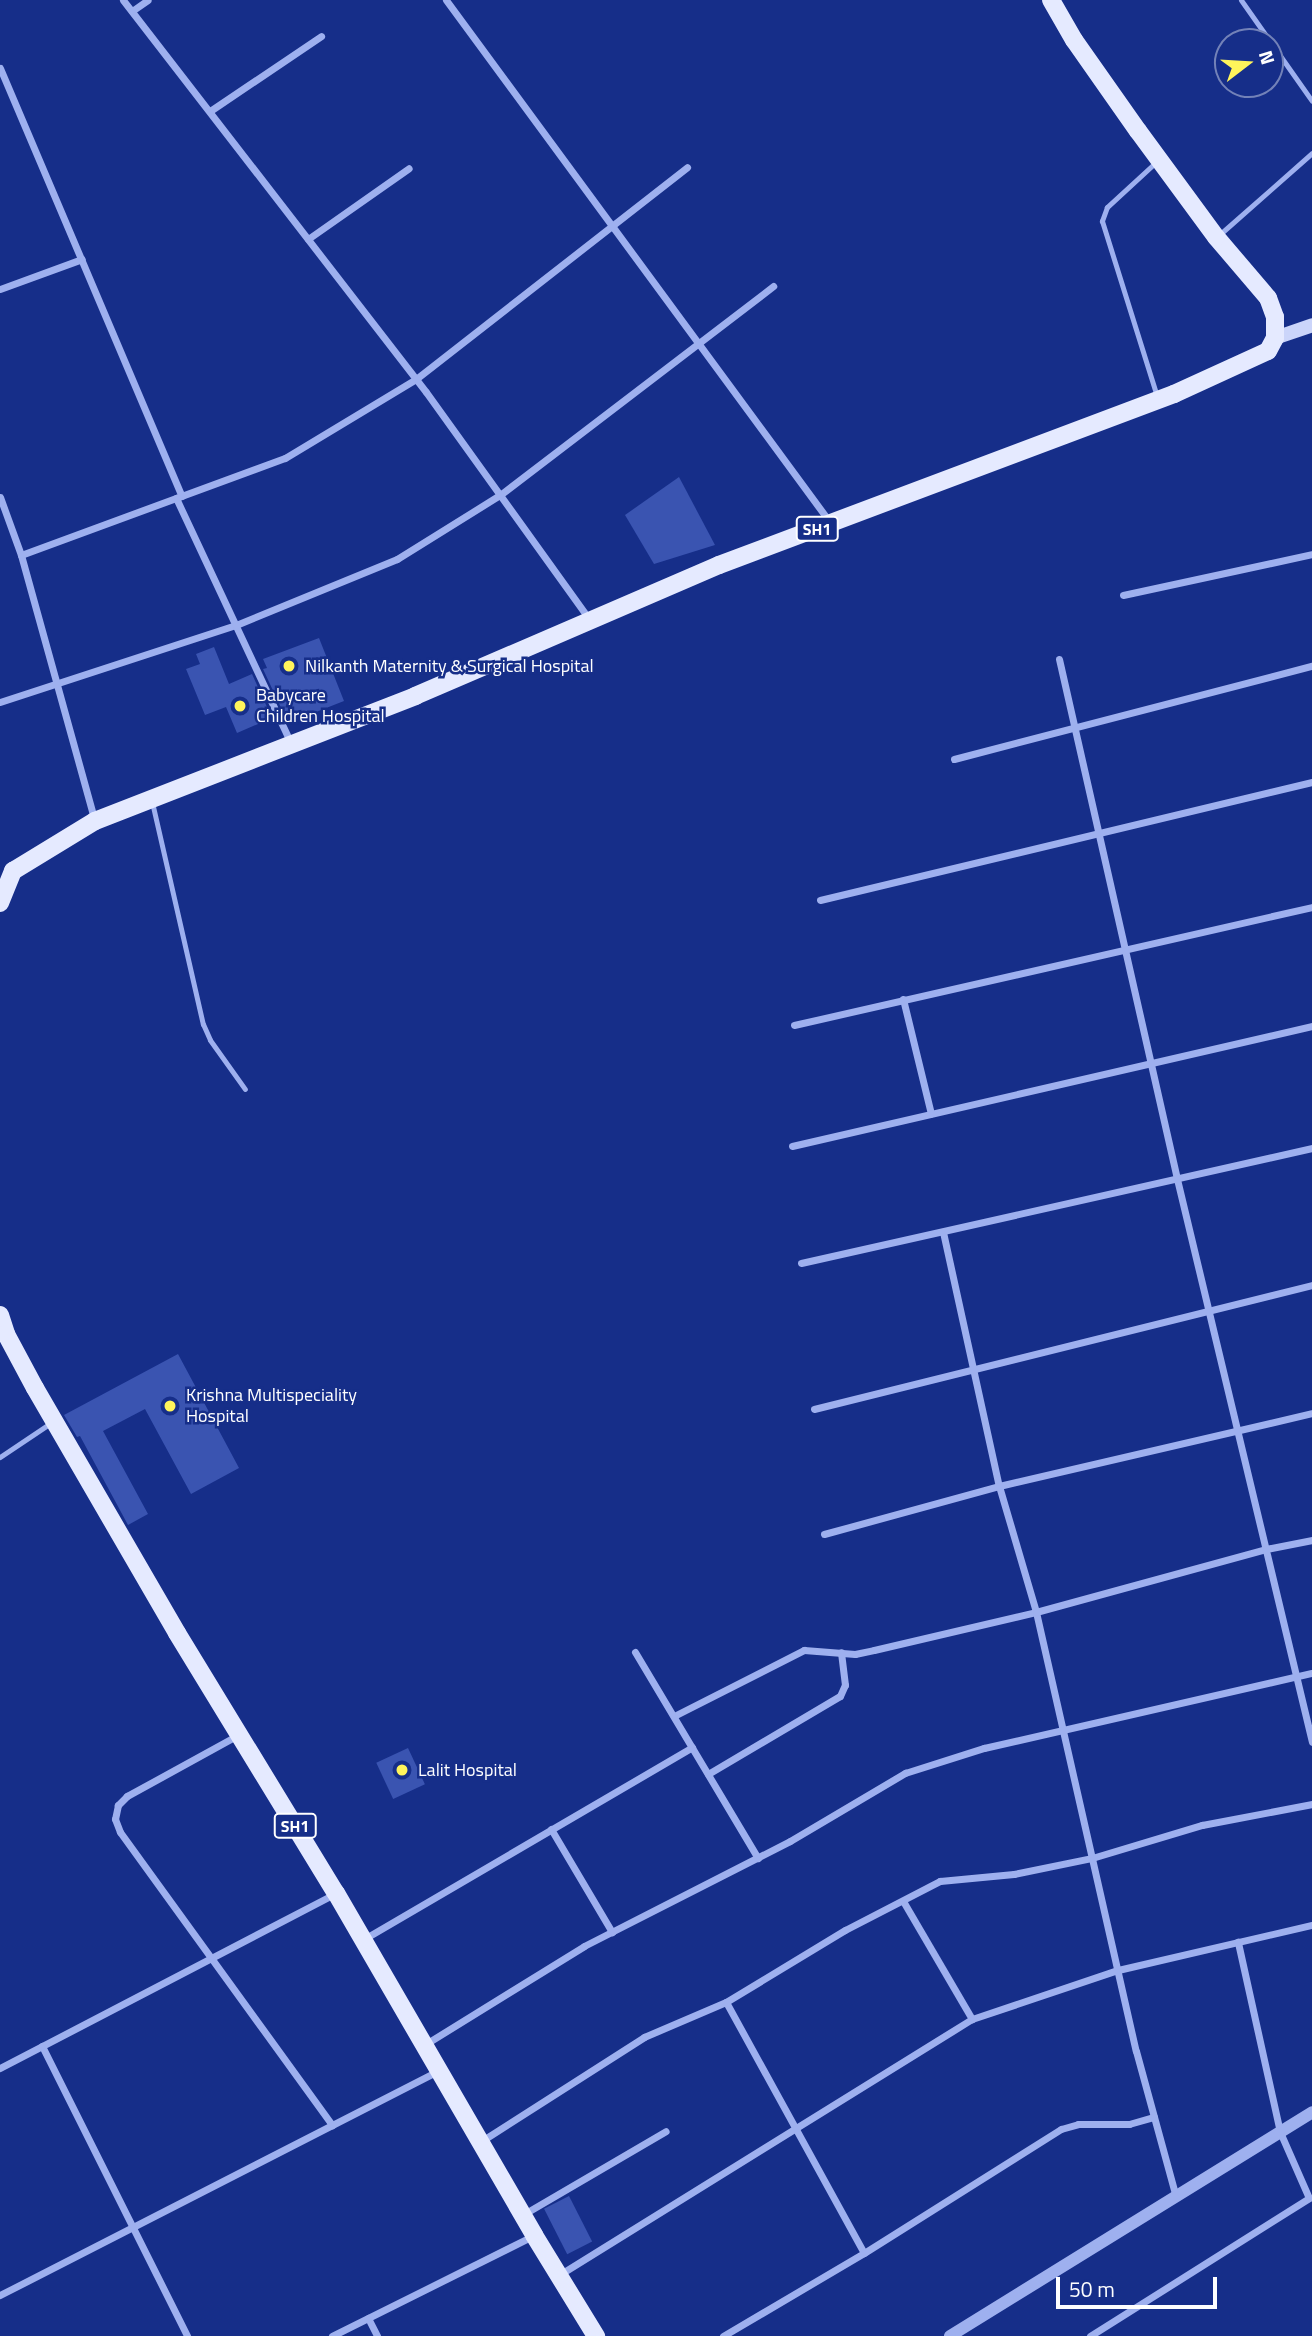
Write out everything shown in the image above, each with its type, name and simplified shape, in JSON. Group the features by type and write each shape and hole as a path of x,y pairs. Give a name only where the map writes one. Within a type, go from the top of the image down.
{"main road":[{"path":"1051,0 1074,40 1159,160 1216,237 1268,298 1275,317 1275,338 1312,325"},
{"name":"SH1","path":"0,903 6,871 95,821 415,696 719,565 1158,401 1256,359 1268,351 1275,338"},
{"name":"SH1","path":"0,1315 3,1331 54,1421 596,2336"}],"street":[{"path":"123,0 416,379 591,621"},
{"path":"132,11 148,0"},
{"path":"446,0 831,523"},
{"path":"210,111 321,36"},
{"path":"0,68 82,259 179,497 291,744"},
{"path":"21,555 285,458 416,379 687,167"},
{"path":"308,239 409,168"},
{"path":"0,289 82,259"},
{"path":"0,702 236,625 397,559 500,495 701,344 773,286"},
{"path":"0,497 21,555 95,821"},
{"path":"1123,595 1312,554"},
{"path":"1059,659 1177,1179 1312,1742"},
{"path":"954,759 1312,666"},
{"path":"820,900 1312,782"},
{"path":"794,1025 1312,907"},
{"path":"903,999 931,1114"},
{"path":"792,1146 1312,1026"},
{"path":"801,1263 1312,1148"},
{"path":"943,1233 999,1486 1036,1612 1118,1970 1176,2197"},
{"path":"814,1409 1312,1284"},
{"path":"824,1534 999,1486 1312,1413"},
{"path":"674,1716 804,1650 874,1650 1036,1612 1266,1549 1312,1540"},
{"path":"635,1652 758,1858"},
{"path":"708,1774 840,1696 845,1685 841,1652"},
{"path":"424,2045 612,1932 758,1858 905,1773 984,1748 1312,1673"},
{"path":"239,1735 127,1796 118,1805 115,1819 120,1832 332,2125"},
{"path":"363,1940 692,1746"},
{"path":"480,2143 644,2037 726,2002 845,1930 940,1881 1014,1874 1092,1858 1202,1825 1312,1804"},
{"path":"551,1829 612,1932"},
{"path":"0,2068 336,1893"},
{"path":"903,1901 972,2019"},
{"path":"558,2275 972,2019 1118,1970 1312,1925"},
{"path":"1090,2336 1311,2200 1280,2132 1238,1941"},
{"path":"726,2002 864,2253"},
{"path":"42,2046 187,2336"},
{"path":"0,2295 439,2071"},
{"path":"950,2336 1312,2112"},
{"path":"723,2336 864,2253 1061,2129 1078,2124 1129,2124 1154,2117"},
{"path":"522,2215 666,2132"},
{"path":"332,2336 534,2235"},
{"path":"368,2318 377,2336"}],"lane":[{"path":"1241,0 1312,101"},
{"path":"1216,237 1312,153"},
{"path":"1158,401 1102,221 1107,207 1159,160"},
{"path":"151,799 203,1024 210,1041 245,1088"},
{"path":"0,1457 54,1421"}],"building":[{"path":"679,477 715,545 654,564 625,515"},
{"path":"319,638 344,701 288,723 263,669 267,668 263,659"},
{"path":"214,647 229,684 252,674 272,718 237,733 226,707 205,715 186,669 200,664 196,654"},
{"path":"178,1354 239,1468 191,1494 145,1409 103,1431 148,1514 128,1525 80,1436 77,1437 64,1415"},
{"path":"408,1748 425,1784 393,1799 376,1763"},
{"path":"569,2196 592,2241 567,2254 544,2209"}],"place":[{"name":"Nilkanth Maternity & Surgical Hospital","path":"289,666"},
{"name":"Babycare Children Hospital","path":"240,706"},
{"name":"Krishna Multispeciality Hospital","path":"170,1406"},
{"name":"Lalit Hospital","path":"402,1770"}]}
